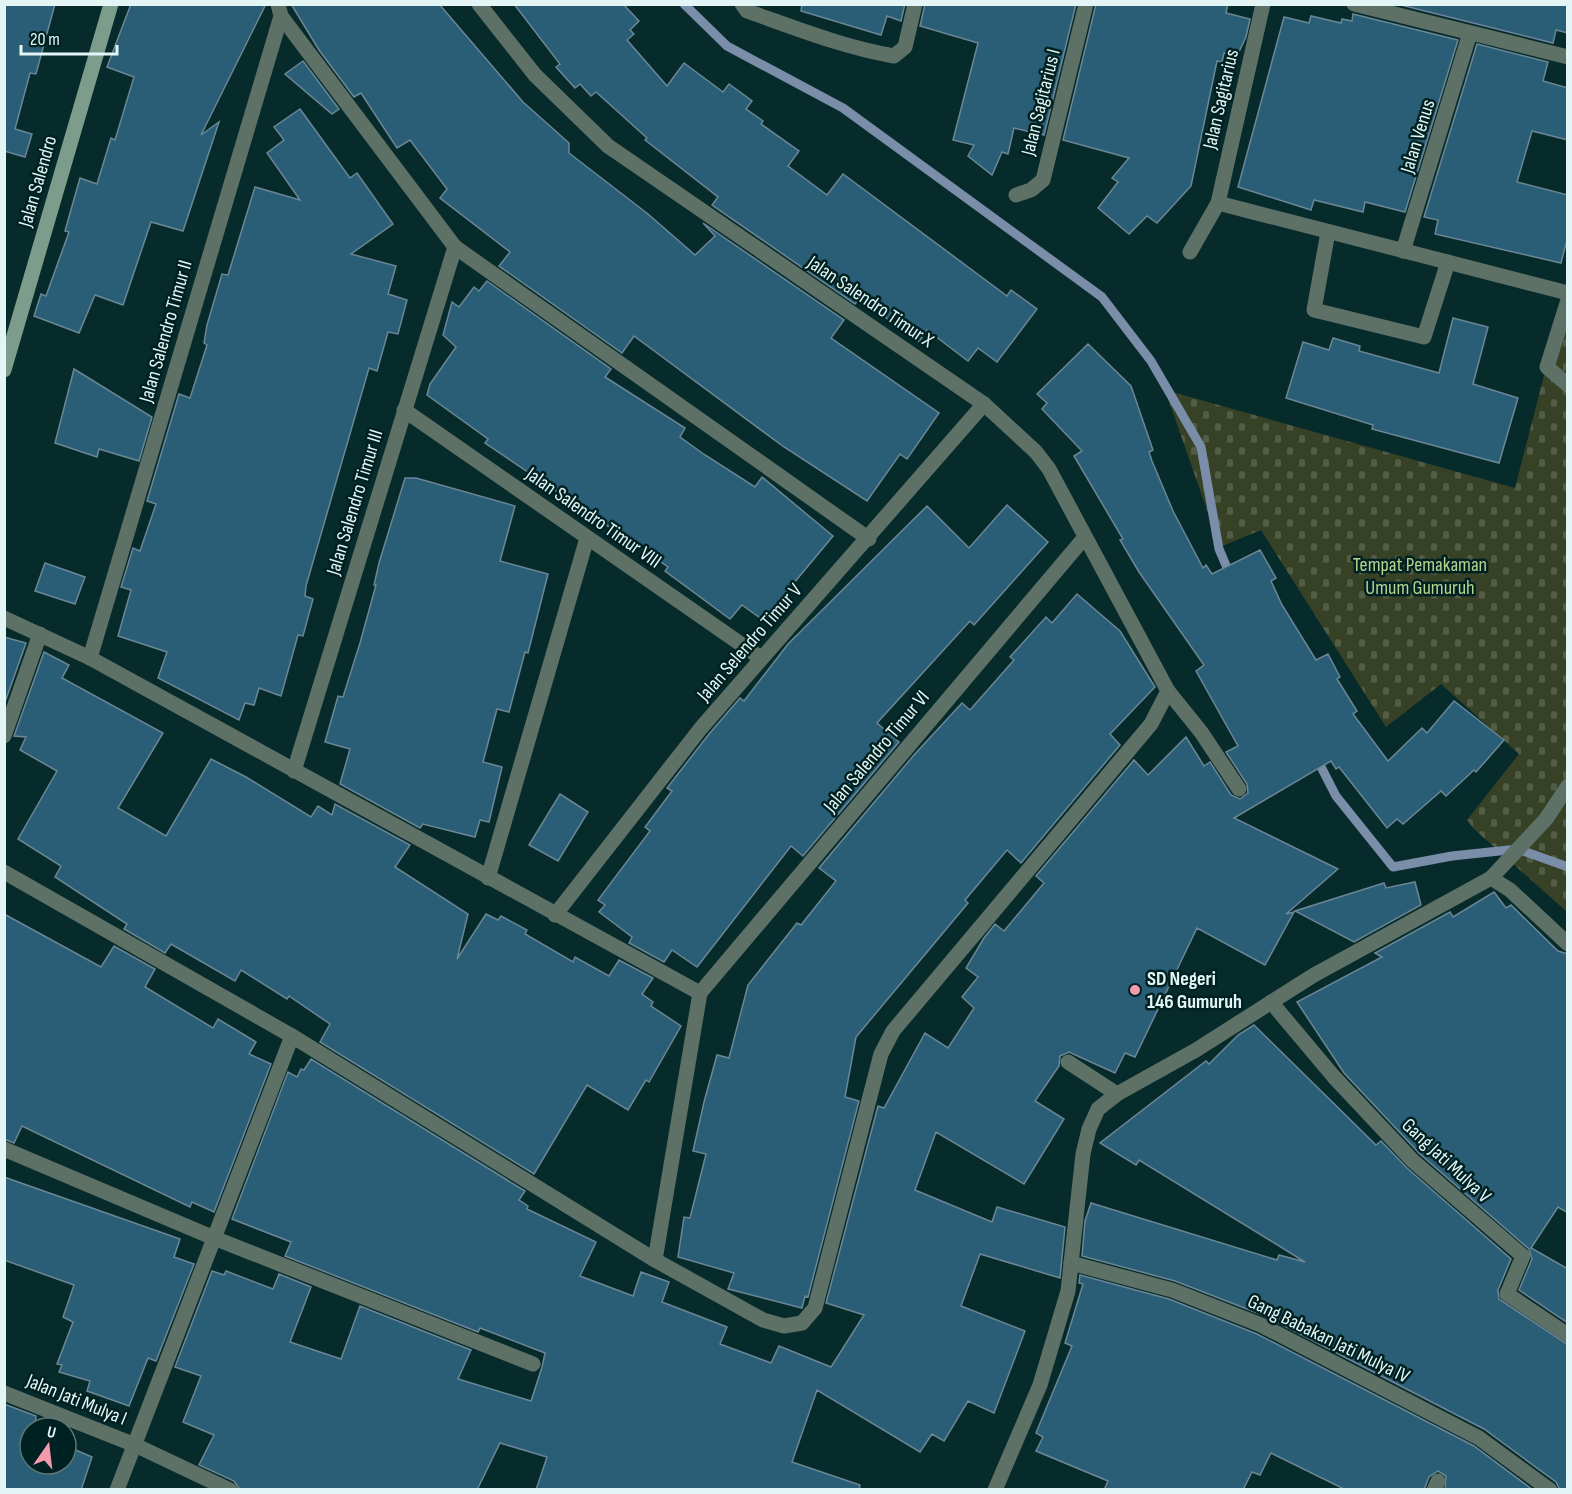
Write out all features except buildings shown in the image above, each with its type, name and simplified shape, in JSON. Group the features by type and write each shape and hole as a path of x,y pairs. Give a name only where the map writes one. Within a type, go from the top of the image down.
{"street":[{"name":"Jalan Salendro","path":"5,365 111,4"},
{"name":"Jalan Salendro Timur X","path":"479,4 536,75 608,146 984,404 1036,452 1050,469 1168,691 1201,732 1239,789"},
{"path":"742,4 747,11 866,51 894,56 904,46 915,4"},
{"name":"Jalan Sagitarius I","path":"1016,195 1031,190 1043,180 1086,4"},
{"name":"Jalan Sagitarius","path":"1190,252 1218,203 1263,4"},
{"path":"1354,4 1568,57"},
{"path":"279,10 454,247 869,539"},
{"name":"Jalan Salendro Timur II","path":"90,658 279,10"},
{"name":"Jalan Venus","path":"1403,251 1470,33"},
{"path":"1218,203 1568,293"},
{"path":"1328,232 1314,310 1424,337 1448,262"},
{"name":"Jalan Salendro Timur III","path":"294,771 454,247"},
{"path":"1568,300 1547,367 1568,385"},
{"name":"Jalan Selendro Timur V","path":"555,915 701,728 869,539 984,404"},
{"name":"Jalan Salendro Timur VIII","path":"404,410 761,658"},
{"name":"Jalan Salendro Timur VI","path":"700,993 1085,537"},
{"path":"488,878 587,538"},
{"path":"4,618 90,658 700,993 655,1260"},
{"path":"4,736 40,634"},
{"path":"4,872 292,1036 655,1260 764,1320 784,1326 802,1323 815,1308 881,1054 893,1031 1151,724 1168,691"},
{"path":"995,1490 1040,1385 1068,1291 1083,1154 1089,1129 1098,1109 1117,1094 1196,1050 1314,975 1491,879 1546,819 1568,786"},
{"path":"1491,879 1510,890 1568,945"},
{"name":"Gang Jati Mulya V","path":"1271,1002 1334,1077 1413,1161 1523,1256 1507,1294 1568,1335"},
{"path":"117,1490 292,1036"},
{"path":"1068,1062 1117,1094"},
{"path":"4,1149 214,1238 533,1364"},
{"name":"Gang Babakan Jati Mulya IV","path":"1071,1263 1172,1290 1261,1325 1479,1438 1550,1490"},
{"name":"Jalan Jati Mulya I","path":"4,1393 135,1445 230,1490"}],"green space":[{"name":"Tempat Pemakaman Umum Gumuruh","path":"1564,298 1567,299 1567,912 1474,829 1467,820 1519,754 1441,684 1386,727 1261,530 1220,547 1165,390 1515,488"}],"waterway":[{"path":"684,4 727,46 843,108 1102,297 1151,361 1201,447 1219,549 1231,577"},
{"path":"1316,757 1336,796 1393,867 1452,856 1518,849 1568,867"}],"place":[{"name":"SD Negeri 146 Gumuruh","path":"1135,990"}]}
